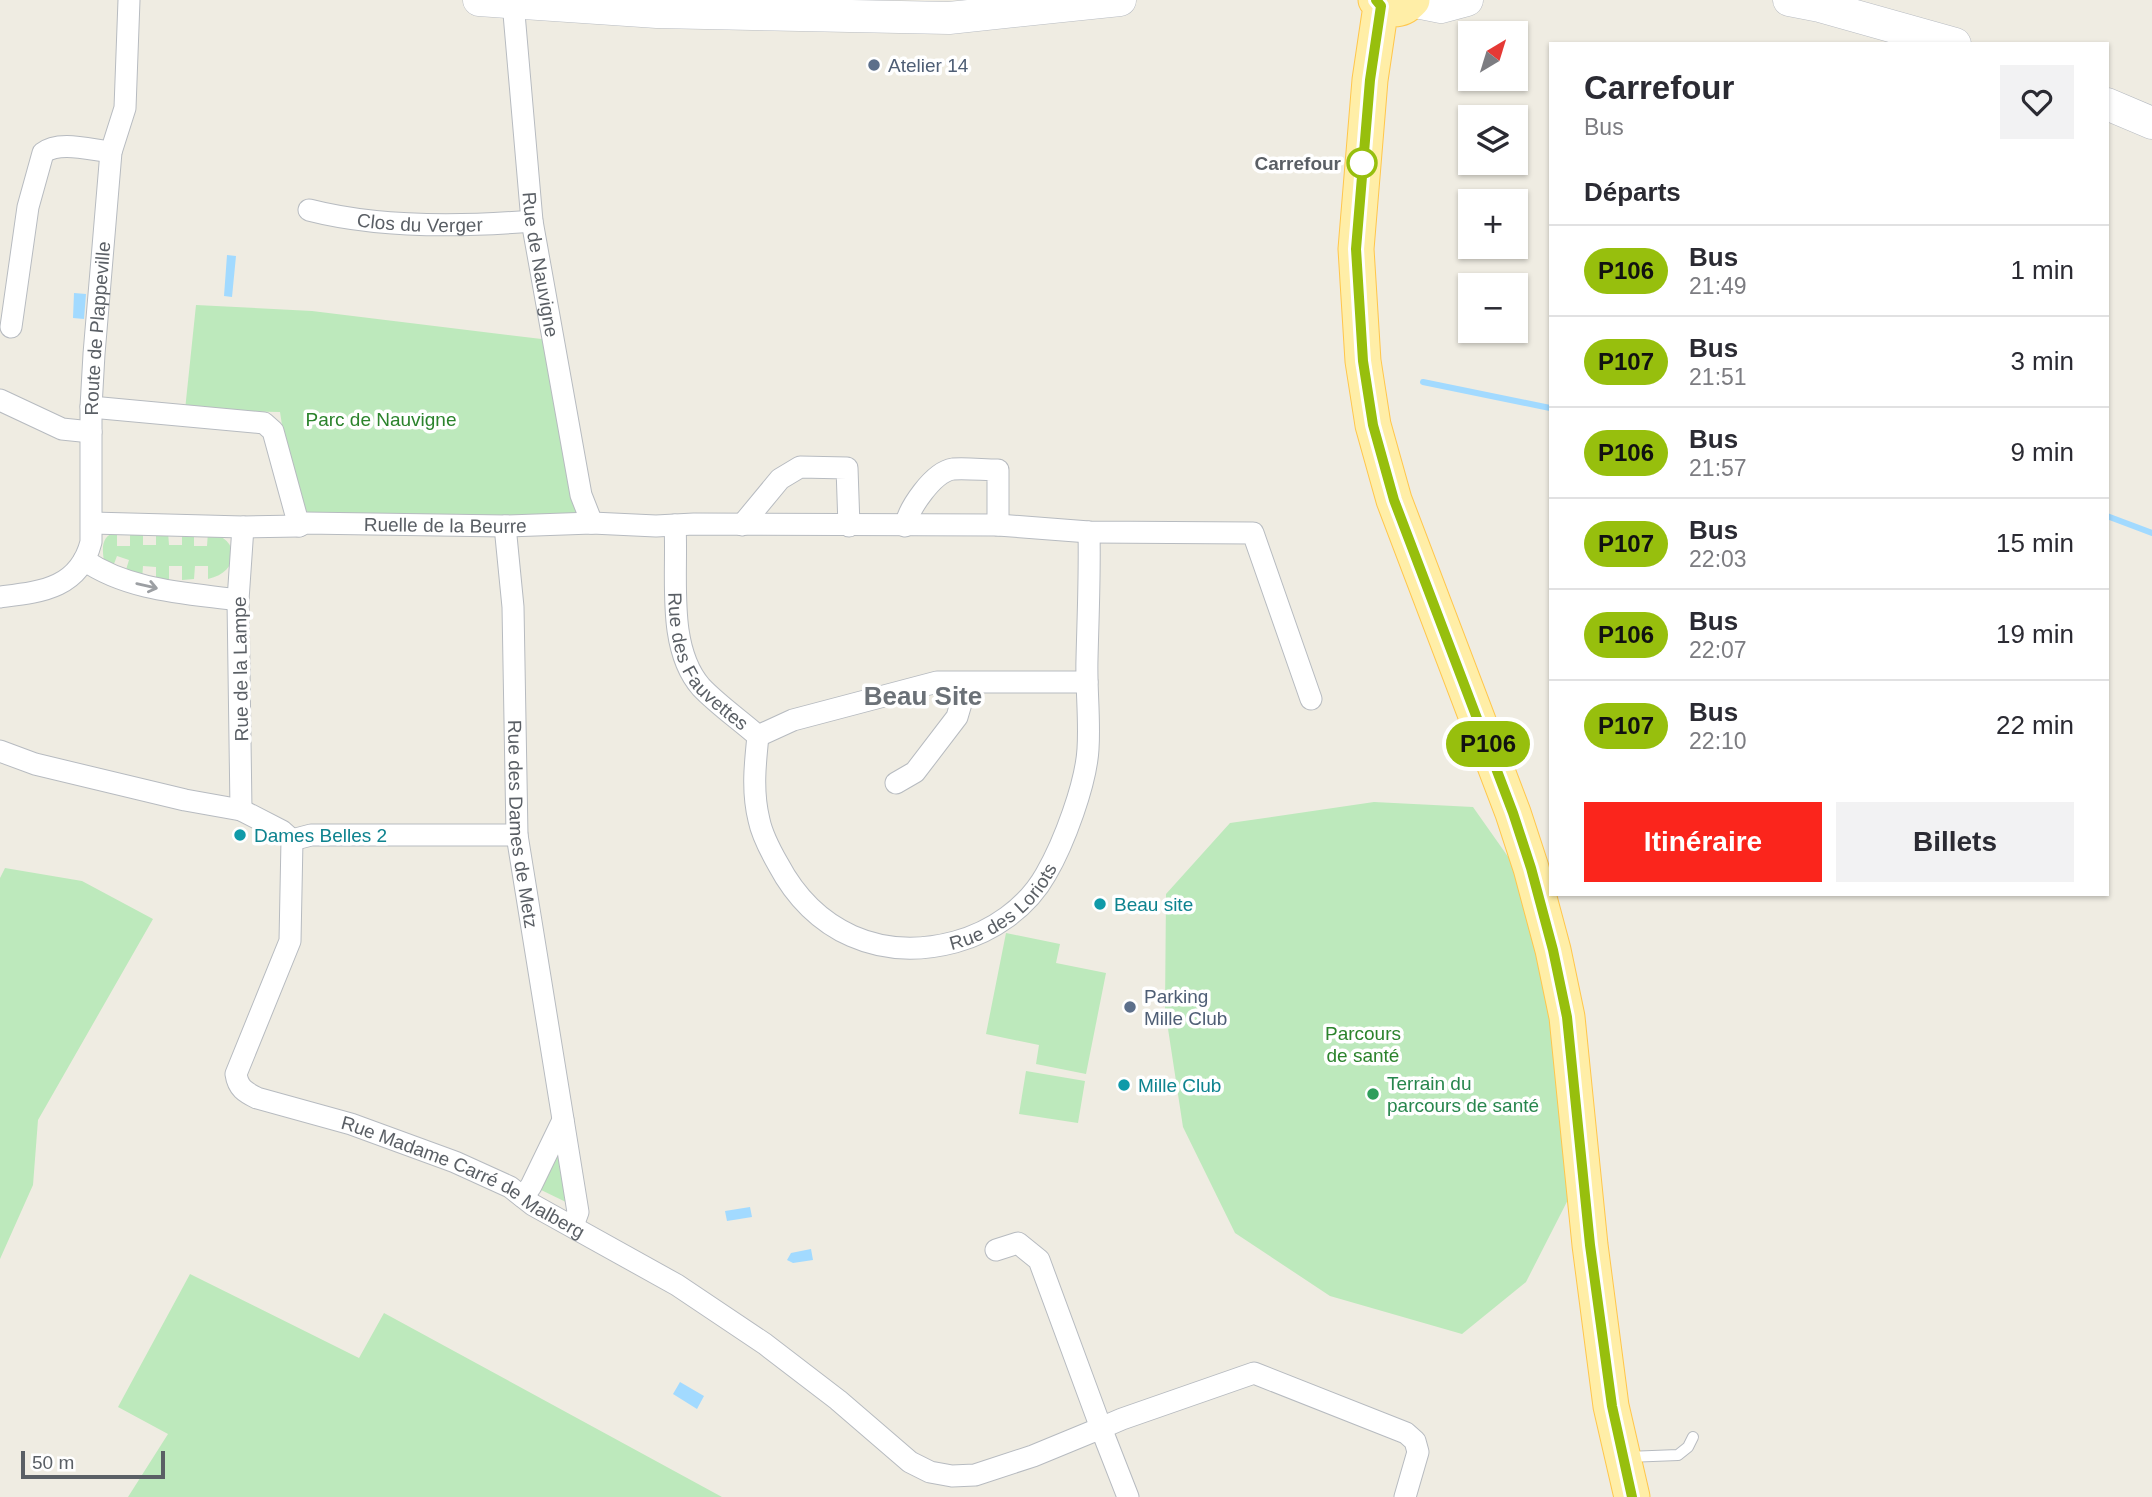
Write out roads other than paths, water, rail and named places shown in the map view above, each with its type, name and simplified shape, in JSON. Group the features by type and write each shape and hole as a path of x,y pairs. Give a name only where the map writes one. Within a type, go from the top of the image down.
{"main road":[{"path":"1396,3 1361,307 1363,361 1373,425 1394,500 1508,800 1531,868 1553,950 1567,1017 1590,1245 1612,1406 1632,1497"}],"street":[{"name":"Route de Plappeville","path":"84,560 91,542 91,407 111,152 125,108 129,0"},
{"path":"479,0 632,11 746,7 914,13 958,18 1120,0"},
{"path":"1396,3 1441,7 1467,0"},
{"path":"1789,0 1820,6 1948,42"},
{"name":"Rue de Nauvigne","path":"497,1 532,221 581,495 592,523"},
{"path":"2109,105 2152,123"},
{"path":"11,327 28,207 43,153 50,147 59,146 111,152"},
{"name":"Clos du Verger","path":"309,210 357,220 475,225 532,221"},
{"path":"0,400 62,429 92,432"},
{"path":"91,407 264,423 274,431 299,526"},
{"path":"743,526 780,479 800,467 847,468 849,526"},
{"path":"905,526 908,513 916,501 933,481 950,469 998,471 998,525"},
{"name":"Ruelle de la Beurre","path":"92,523 243,527 299,526 305,523 452,523 505,526 592,523"},
{"path":"592,523 743,526 998,525 1089,532 1253,533 1311,699"},
{"name":"Rue des Fauvettes","path":"675,525 678,635 683,656 702,688 758,736 793,720 937,682 1087,682"},
{"name":"Rue des Dames de Metz","path":"505,526 513,607 517,835 578,1212 573,1226"},
{"name":"Rue de la Lampe","path":"241,810 238,600 243,527"},
{"name":"Rue des Loriots","path":"758,736 754,766 759,822 786,880 806,904 831,926 889,948 917,949 971,937 996,925 1014,912 1045,876 1058,851 1076,803 1088,751 1087,682 1091,586 1089,532"},
{"path":"0,597 42,592 61,584 84,560 97,569 146,587 238,600"},
{"path":"896,783 915,772 957,717 967,683"},
{"path":"0,751 35,764 185,800 241,810 282,831 292,840 311,835 517,835"},
{"name":"Rue Madame Carré de Malberg","path":"292,840 290,941 236,1074 238,1084 244,1092 351,1124 455,1162 510,1187 677,1285 765,1344 838,1400 910,1462 930,1472 952,1476 975,1475 1033,1456 1122,1419 1254,1373 1406,1433 1415,1441 1418,1452 1405,1497"},
{"path":"523,1197 563,1120"},
{"path":"996,1250 1018,1243 1039,1260 1128,1497"}],"lane":[{"path":"1623,1457 1678,1455 1688,1447 1693,1437"}],"water":[{"path":"227,255 236,256 232,297 224,296"},
{"path":"74,293 86,294 84,319 73,318"},
{"path":"750,1207 752,1217 727,1221 725,1211"},
{"path":"811,1249 813,1260 793,1263 787,1260 791,1253"},
{"path":"680,1382 704,1396 697,1409 673,1394"}],"waterway":[{"path":"1423,382 1549,408"},
{"path":"2109,517 2152,533"}],"place":[{"name":"Atelier 14","path":"874,65"},
{"name":"Carrefour","path":"1362,163"},
{"name":"Dames Belles 2","path":"240,835"},
{"name":"Beau site","path":"1100,904"},
{"name":"Parking Mille Club","path":"1130,1007"},
{"name":"Mille Club","path":"1124,1085"},
{"name":"Terrain du parcours de santé","path":"1373,1094"}],"district":[{"name":"Beau Site","path":"923,696"}],"park label":[{"name":"Parc de Nauvigne","path":"381,419"},
{"name":"Parcours de santé","path":"1363,1044"}]}
